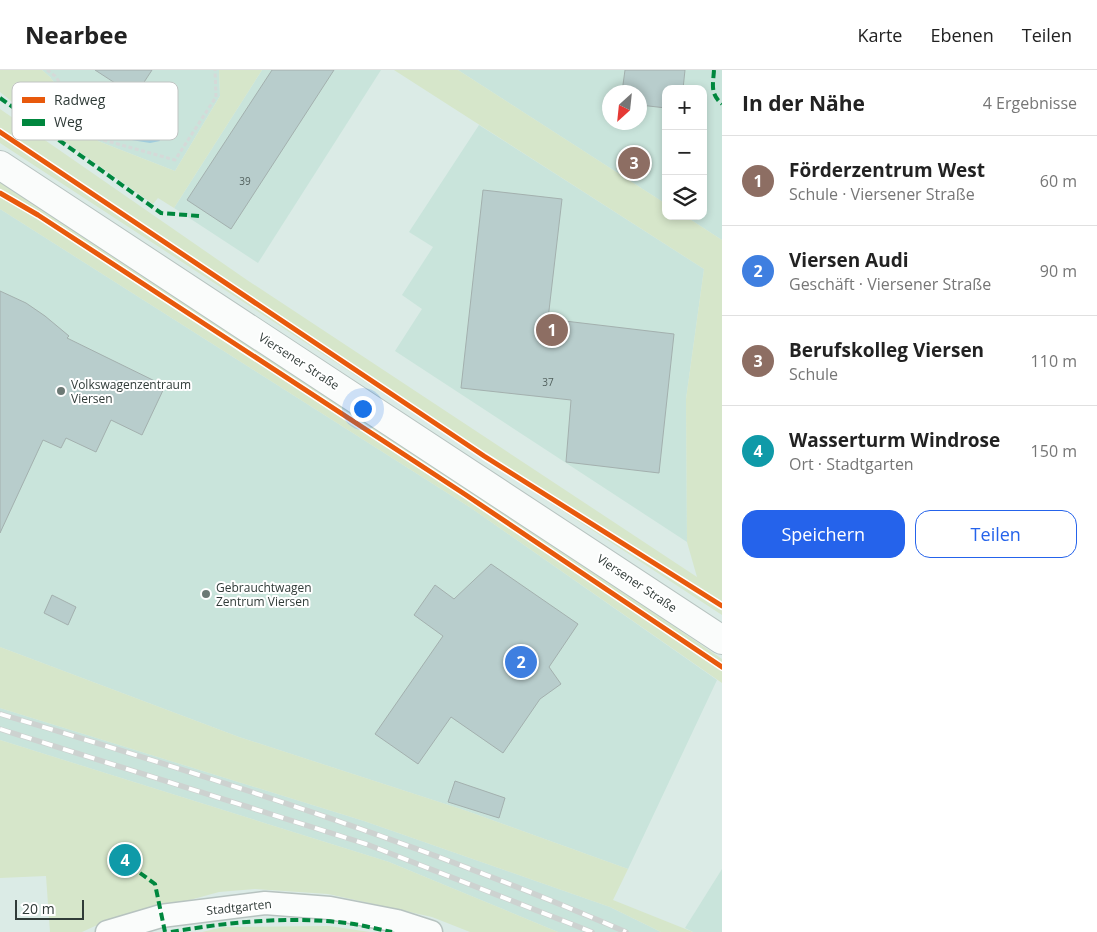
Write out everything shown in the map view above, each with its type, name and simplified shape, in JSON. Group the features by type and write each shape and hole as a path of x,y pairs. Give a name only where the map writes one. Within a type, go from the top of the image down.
{"main road":[{"name":"Viersener Straße","path":"0,165 722,640"}],"street":[{"name":"Stadtgarten","path":"107,932 161,916 265,903 330,908 397,921 431,932"}],"path":[{"path":"47,70 59,82"},
{"path":"104,140 175,160 216,97 215,70"}],"shaded area":[{"path":"0,70 42,70 54,82 12,82 12,102 0,92"},
{"path":"42,70 219,70 220,96 175,171 97,140 178,140 178,82 54,82"},
{"path":"219,70 262,70 174,208 158,198 153,204 63,140 97,140 175,171 220,96"},
{"path":"262,70 381,70 258,263 174,208"},
{"path":"394,70 458,70 662,201 662,220 691,220 722,240 722,615 0,143 0,109 12,117 12,140 45,140 247,280 697,577 687,542 686,399 704,269"},
{"path":"458,70 722,70 722,240 691,220 707,220 707,85 662,85 662,201"},
{"path":"479,125 704,269 686,399 687,542 395,351 422,309 402,295 433,247 409,232"},
{"path":"0,182 465,484 722,659 722,683 471,508 0,209"},
{"path":"0,209 471,508 717,680 628,869 467,811 239,737 0,647"},
{"path":"0,647 239,737 467,811 628,869 613,900 693,932 661,932 610,907 364,821 0,708"},
{"path":"0,708 364,821 610,907 661,932 558,932 389,862 0,740"},
{"path":"0,740 389,862 558,932 470,932 432,917 328,894 255,889 219,892 95,926 82,932 50,932 46,876 0,878"},
{"path":"722,869 722,932 693,932 685,928"},
{"path":"329,926 370,932 202,932 224,927"}],"water":[{"path":"132,140 160,141 150,143"}],"building":[{"path":"95,70 152,70 144,82 113,82"},
{"path":"272,70 334,70 231,229 187,200"},
{"path":"625,70 685,70 683,85 662,85 662,108 647,106 647,85 623,85"},
{"path":"483,190 562,199 548,319 674,334 659,473 566,462 571,400 461,388"},
{"path":"0,291 26,303 45,316 69,336 67,338 165,386 142,435 111,420 96,452 66,438 61,448 43,440 0,533"},
{"path":"491,564 578,624 549,667 561,684 540,699 503,753 451,717 418,764 375,734 443,636 414,615 435,585 454,599"},
{"path":"52,595 76,607 68,625 44,613"},
{"path":"455,781 505,798 499,818 448,802"},
{"path":"125,849 135,856 136,860 129,870 125,871 115,864 114,860 121,850"}],"railway":[{"path":"0,714 238,787 395,841 550,900 626,932"},
{"path":"0,729 366,844 592,932"}],"marked path":[{"path":"714,70 714,93 722,104"},
{"path":"0,98 12,107"},
{"path":"59,140 161,213 199,216"},
{"path":"140,873 155,884 165,932"},
{"path":"171,932 214,925 281,920 347,923 392,932"}],"cycle path":[{"path":"0,132 484,456 722,606"},
{"path":"0,193 38,215 466,495 722,667"}],"place":[{"name":"Berufskolleg Viersen","path":"634,163"},
{"name":"Förderzentrum West","path":"552,330"},
{"name":"Volkswagenzentraum Viersen","path":"61,391"},
{"name":"Gebrauchtwagen Zentrum Viersen","path":"206,594"},
{"name":"Viersen Audi","path":"521,662"},
{"name":"Wasserturm Windrose","path":"125,860"}]}
